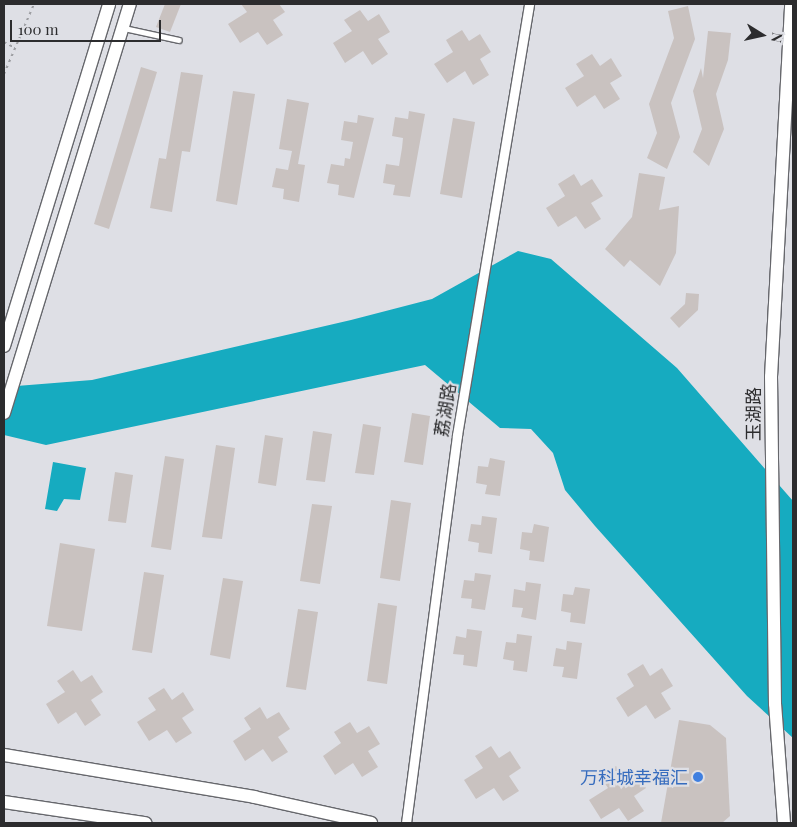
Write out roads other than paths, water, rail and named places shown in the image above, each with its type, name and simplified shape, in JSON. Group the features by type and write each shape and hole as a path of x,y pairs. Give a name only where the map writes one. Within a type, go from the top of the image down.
{"main road":[{"path":"4,346 109,4"},
{"path":"4,413 130,4"},
{"name":"玉湖路","path":"784,823 777,760 771,434 772,287 791,4"},
{"path":"4,755 254,797 371,823"},
{"path":"4,802 145,823"},
{"path":"777,823 783,810"}],"street":[{"name":"荔湖路","path":"406,823 457,435 529,4"}],"lane":[{"path":"122,28 179,40"}],"water":[{"path":"518,251 551,259 677,368 793,501 793,738 747,696 595,526 565,490 553,453 531,429 500,428 425,365 46,445 4,435 4,387 92,380 351,320 432,299"},
{"path":"53,462 86,468 80,500 64,499 57,511 45,509"}],"place":[{"name":"万科城幸福汇","path":"698,777"}]}
